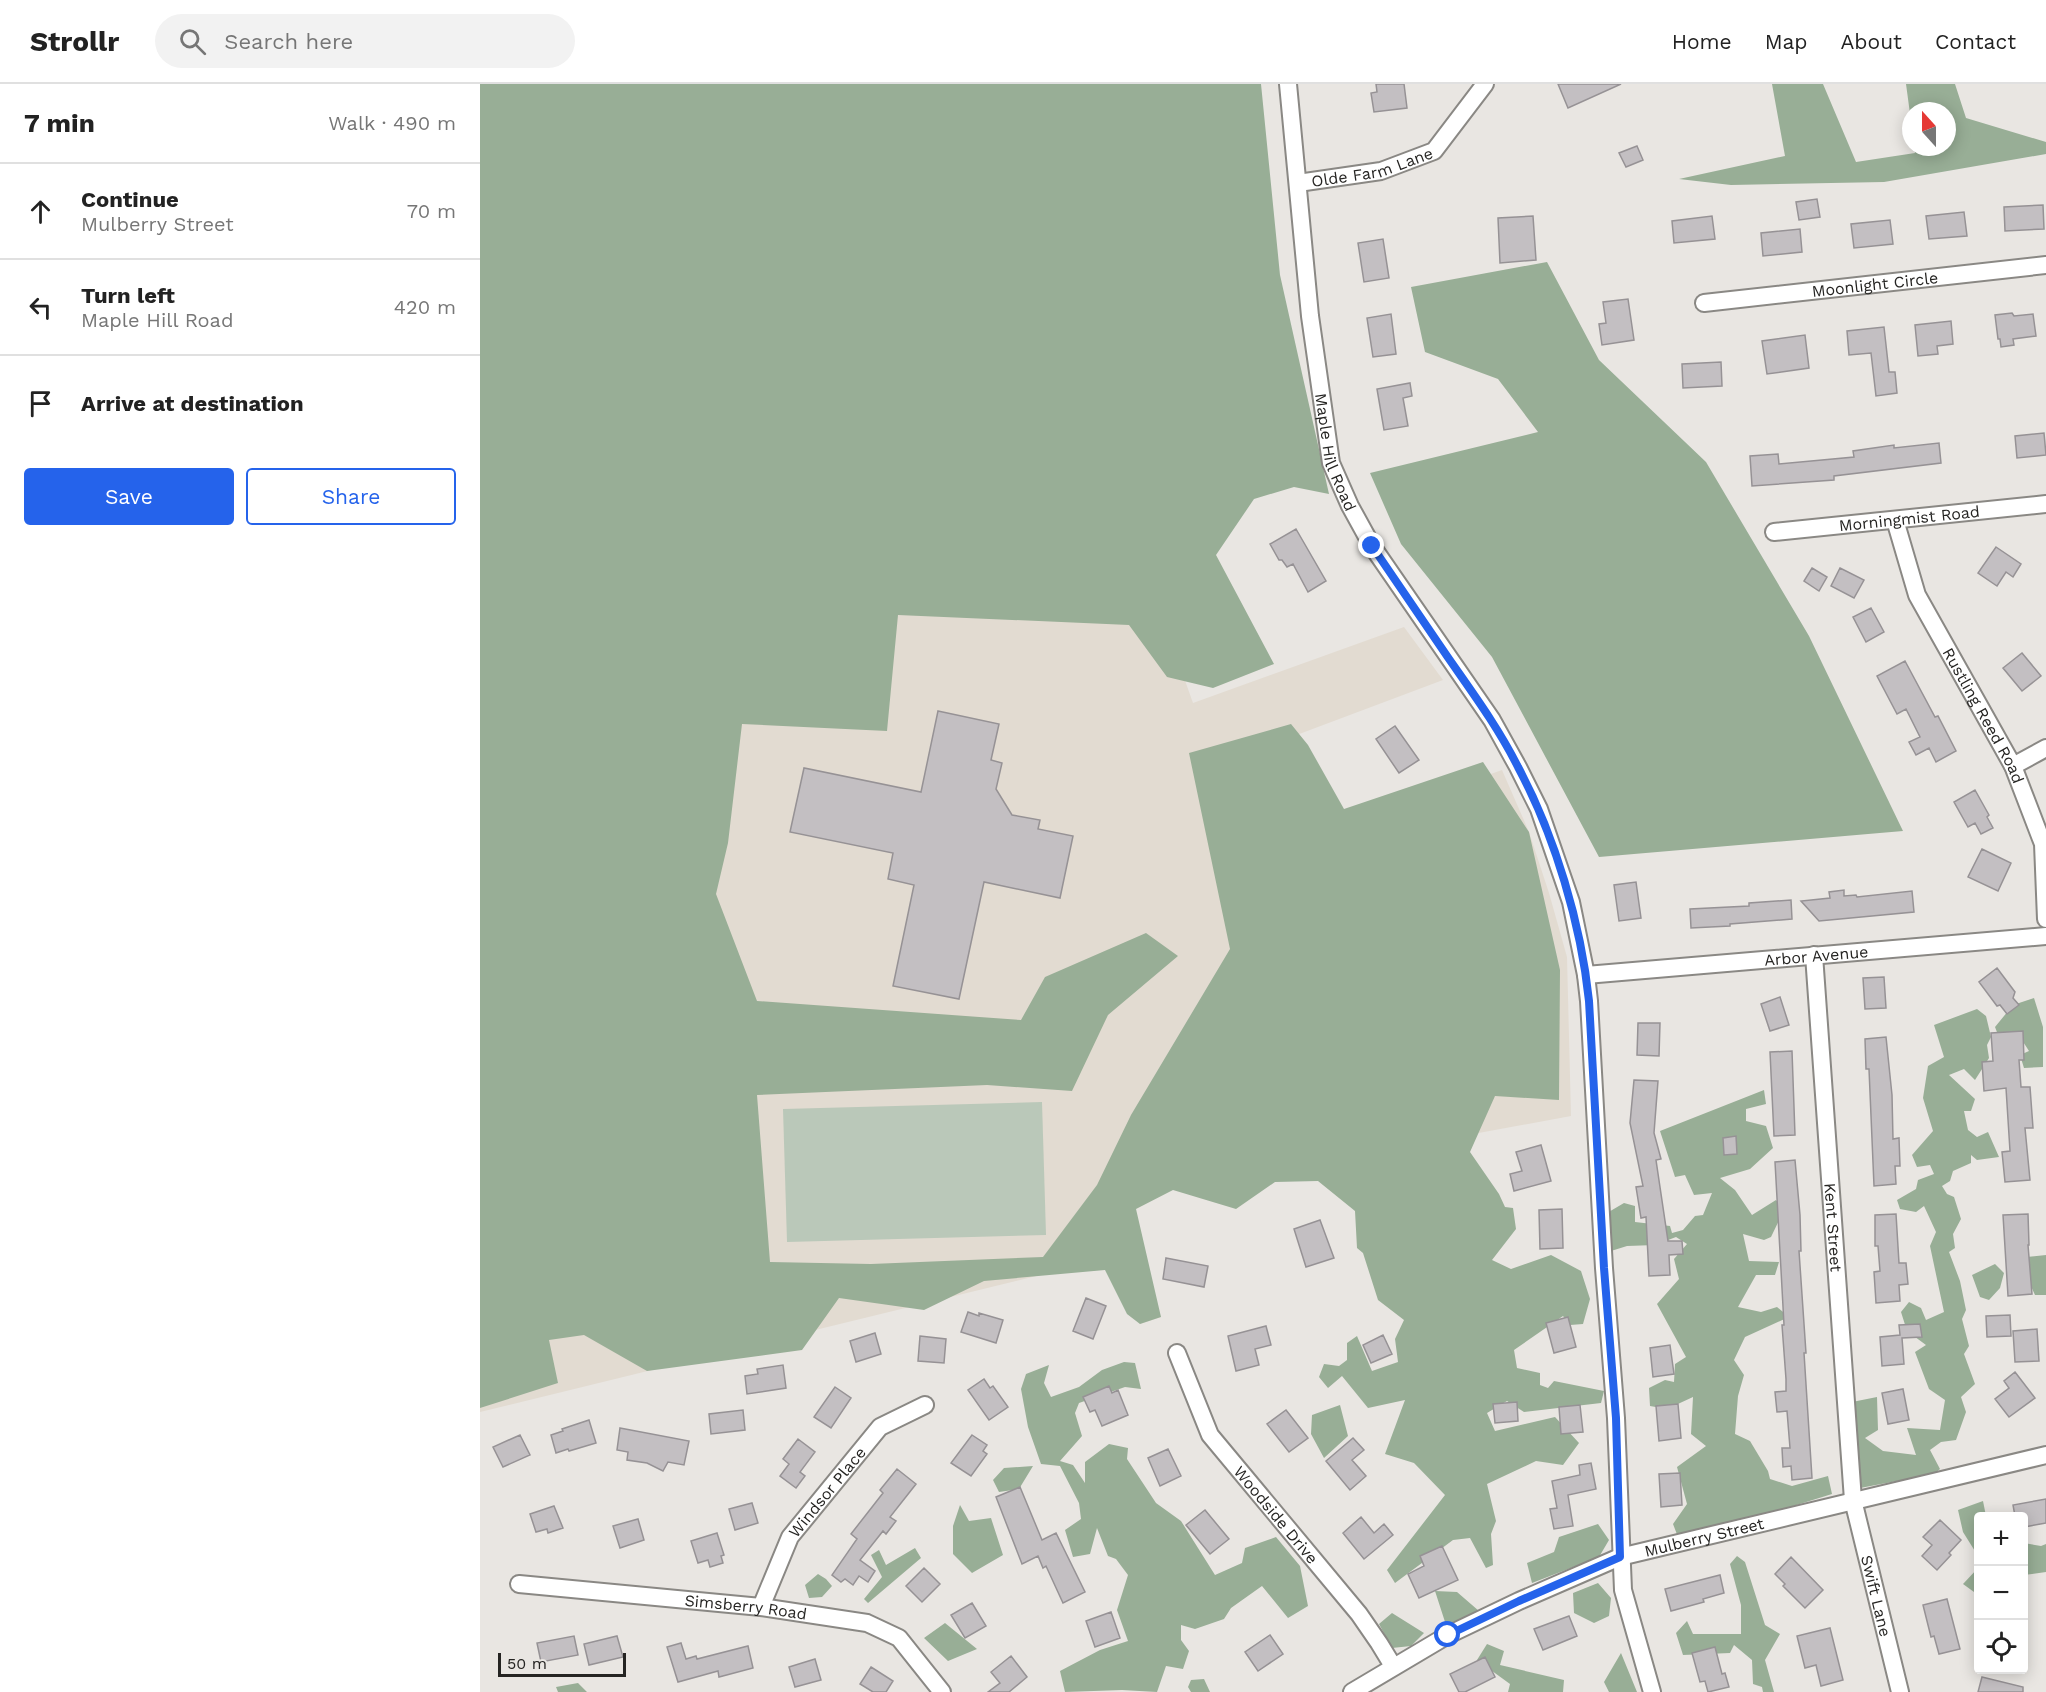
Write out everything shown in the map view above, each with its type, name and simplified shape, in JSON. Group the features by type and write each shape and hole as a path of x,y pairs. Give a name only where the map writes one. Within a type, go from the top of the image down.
{"street":[{"name":"Maple Hill Road","path":"1288,84 1310,316 1331,463 1350,506 1372,546 1492,720 1518,767 1539,809 1570,902 1586,975 1589,1001 1604,1268 1616,1418 1623,1590 1652,1692"},
{"name":"Olde Farm Lane","path":"1298,183 1381,171 1434,151 1485,84"},
{"name":"Moonlight Circle","path":"1704,303 2046,265"},
{"name":"Morningmist Road","path":"1774,532 2046,504"},
{"name":"Rustling Reed Road","path":"1894,520 1917,595 2013,766 2043,844 2046,919"},
{"path":"2013,766 2046,747"},
{"name":"Arbor Avenue","path":"1586,975 2046,936"},
{"name":"Kent Street","path":"1815,955 1852,1500"},
{"name":"Woodside Drive","path":"1177,1353 1210,1435 1359,1614 1393,1666"},
{"name":"Windsor Place","path":"761,1607 790,1537 880,1427 925,1405"},
{"name":"Mulberry Street","path":"1352,1692 1448,1635 1620,1557 2046,1455"},
{"name":"Swift Lane","path":"1852,1500 1900,1692"},
{"name":"Simsberry Road","path":"519,1584 761,1607 867,1623 899,1638 942,1692"}],"shaded area":[{"path":"1141,557 1193,703 1404,627 1443,680 1211,767 1242,863 1502,770 1529,832 1567,957 1571,1116 1121,1199 1161,1317 1140,1324 1114,1257 480,1412 480,732 748,630"}],"green space":[{"path":"480,84 1261,84 1280,275 1329,494 1294,487 1254,499 1216,555 1274,664 1213,688 1167,677 1129,625 898,615 887,731 742,724 728,843 716,894 757,1001 1021,1020 1045,977 1146,933 1178,956 1108,1015 1072,1091 987,1085 757,1095 770,1262 871,1264 1043,1257 1097,1185 1131,1115 1230,949 1189,753 1291,724 1308,745 1344,809 1483,762 1529,832 1560,970 1559,1100 1495,1096 1470,1152 1499,1194 1505,1207 1513,1208 1516,1229 1492,1260 1511,1269 1551,1255 1581,1271 1590,1299 1583,1324 1570,1325 1563,1316 1514,1350 1517,1368 1540,1373 1540,1385 1548,1388 1554,1381 1604,1391 1601,1403 1524,1412 1507,1401 1487,1413 1495,1431 1555,1417 1579,1443 1563,1465 1536,1461 1487,1484 1496,1521 1491,1534 1493,1565 1486,1568 1470,1538 1453,1540 1395,1583 1387,1570 1445,1495 1414,1463 1385,1454 1405,1400 1368,1408 1342,1376 1328,1388 1319,1377 1324,1364 1339,1366 1347,1360 1347,1343 1357,1336 1372,1371 1398,1362 1395,1339 1404,1320 1378,1300 1363,1253 1357,1248 1355,1211 1318,1181 1275,1182 1236,1209 1173,1190 1136,1209 1161,1317 1140,1324 1127,1314 1105,1270 984,1281 924,1310 839,1298 802,1350 647,1371 584,1335 549,1340 558,1383 480,1408"},
{"path":"1772,84 1823,84 1856,162 1902,155 1956,156 1956,102 1908,102 1906,84 1955,84 1966,118 2046,142 2046,154 1884,182 1731,185 1679,179 1785,156"},
{"path":"1547,262 1599,360 1706,462 1809,636 1903,831 1599,857 1492,657 1401,544 1370,473 1538,432 1498,379 1425,352 1411,287"},
{"path":"2034,998 2043,1027 2043,1067 2024,1068 2020,1055 2029,1051 2020,1037 2000,1040 1995,1027 2013,1005"},
{"path":"1977,1009 1986,1016 1991,1037 1987,1045 1989,1058 1975,1080 1964,1069 1949,1075 1975,1099 1971,1111 1964,1111 1968,1130 1977,1137 1988,1132 1999,1157 1977,1160 1971,1155 1971,1163 1953,1171 1950,1181 1942,1186 1947,1194 1954,1197 1961,1219 1953,1234 1955,1248 1949,1252 1960,1281 1966,1310 1962,1319 1969,1346 1964,1354 1975,1384 1961,1397 1966,1412 1956,1440 1941,1442 1930,1450 1940,1469 1934,1474 1860,1488 1852,1402 1877,1397 1878,1430 1865,1438 1883,1451 1916,1455 1907,1428 1940,1430 1945,1400 1929,1389 1915,1352 1926,1345 1907,1331 1901,1312 1909,1302 1921,1308 1926,1320 1944,1312 1930,1246 1936,1232 1924,1206 1916,1212 1900,1209 1897,1200 1916,1189 1918,1180 1934,1174 1930,1165 1917,1167 1912,1155 1933,1131 1923,1098 1928,1066 1944,1057 1934,1025"},
{"path":"1764,1090 1766,1104 1746,1109 1746,1121 1766,1126 1773,1148 1750,1169 1720,1178 1735,1190 1752,1215 1776,1200 1784,1210 1771,1237 1764,1240 1743,1234 1749,1261 1779,1262 1775,1275 1756,1275 1738,1307 1761,1312 1777,1307 1789,1317 1745,1337 1734,1360 1744,1375 1738,1396 1735,1434 1750,1441 1768,1471 1770,1479 1792,1486 1828,1476 1832,1494 1748,1520 1678,1537 1673,1524 1687,1504 1677,1467 1706,1446 1691,1434 1693,1397 1667,1409 1650,1406 1649,1388 1665,1380 1674,1382 1675,1364 1686,1357 1657,1304 1679,1279 1674,1259 1687,1244 1676,1237 1655,1245 1627,1246 1611,1251 1607,1213 1624,1203 1635,1206 1635,1222 1670,1226 1672,1233 1683,1230 1695,1216 1703,1215 1712,1193 1694,1195 1685,1175 1675,1177 1660,1131"},
{"path":"1042,1102 1046,1235 787,1242 783,1109"},
{"path":"2046,1255 2046,1295 2035,1295 2024,1271 2027,1257"},
{"path":"1995,1264 2004,1273 2000,1288 1989,1300 1980,1297 1972,1275"},
{"path":"1124,1362 1135,1363 1141,1389 1125,1387 1079,1403 1075,1413 1082,1436 1060,1461 1073,1465 1085,1483 1085,1462 1109,1444 1128,1448 1127,1459 1156,1503 1181,1521 1215,1575 1242,1563 1245,1548 1276,1537 1300,1566 1308,1606 1288,1618 1262,1586 1231,1608 1224,1619 1195,1629 1181,1625 1181,1640 1189,1651 1183,1669 1166,1666 1157,1692 1122,1690 1065,1692 1060,1671 1100,1650 1128,1641 1117,1610 1128,1575 1116,1559 1108,1556 1097,1528 1090,1554 1073,1557 1065,1530 1081,1519 1079,1503 1060,1466 1041,1464 1028,1427 1021,1389 1026,1374 1049,1365 1044,1383 1051,1397 1079,1387 1102,1370"},
{"path":"1340,1405 1348,1436 1324,1458 1311,1434 1312,1415"},
{"path":"1033,1466 1019,1489 999,1492 993,1480 1004,1468"},
{"path":"1983,1501 1985,1512 1974,1512 1974,1550 1963,1532 1958,1510"},
{"path":"960,1505 969,1521 991,1518 1003,1555 972,1573 953,1554 953,1526"},
{"path":"1598,1524 1609,1540 1599,1557 1532,1583 1527,1563 1554,1552 1559,1537"},
{"path":"2028,1544 2041,1546 2046,1544 2046,1572 2028,1574"},
{"path":"915,1548 921,1558 868,1603 864,1599 882,1577 871,1555 879,1550 886,1565"},
{"path":"1737,1556 1745,1562 1765,1625 1780,1634 1765,1660 1774,1692 1763,1692 1762,1687 1753,1684 1752,1660 1734,1645 1730,1653 1683,1655 1676,1633 1687,1621 1693,1634 1741,1634 1741,1605 1730,1564"},
{"path":"1974,1572 1974,1592 1963,1584"},
{"path":"818,1574 832,1586 822,1597 809,1598 805,1585"},
{"path":"1598,1583 1611,1598 1609,1616 1594,1623 1574,1613 1573,1593"},
{"path":"1435,1591 1457,1592 1479,1611 1446,1625"},
{"path":"1392,1613 1424,1633 1411,1646 1392,1648 1379,1624"},
{"path":"945,1623 977,1649 948,1661 924,1638"},
{"path":"1487,1644 1504,1651 1500,1665 1564,1680 1563,1692 1508,1692 1510,1684 1477,1660"},
{"path":"1621,1653 1637,1692 1609,1692 1604,1682"},
{"path":"1204,1679 1210,1692 1191,1692 1188,1687 1191,1680"},
{"path":"578,1683 587,1692 558,1692 556,1687"}],"building":[{"path":"1376,84 1404,84 1407,108 1374,112 1371,93 1377,92"},
{"path":"1558,84 1621,84 1568,108"},
{"path":"1637,146 1643,160 1626,167 1619,153"},
{"path":"1817,199 1820,217 1799,220 1796,202"},
{"path":"2043,205 2044,229 2005,231 2004,207"},
{"path":"1964,212 1967,236 1929,239 1926,216"},
{"path":"1533,216 1536,260 1500,263 1498,218"},
{"path":"1712,216 1715,239 1674,243 1672,221"},
{"path":"1890,220 1893,244 1854,248 1851,224"},
{"path":"1800,229 1802,252 1763,256 1761,233"},
{"path":"1383,239 1389,278 1364,282 1358,243"},
{"path":"1628,299 1634,340 1602,345 1599,324 1606,323 1603,302"},
{"path":"2012,313 2014,316 2033,314 2036,336 2013,339 2014,345 2001,347 1995,315"},
{"path":"1391,314 1396,354 1373,357 1367,318"},
{"path":"1951,321 1953,344 1937,346 1938,354 1918,356 1915,325"},
{"path":"1884,327 1889,372 1895,372 1897,393 1876,396 1871,353 1849,355 1847,331"},
{"path":"1805,335 1809,368 1767,374 1762,341"},
{"path":"1721,362 1722,386 1683,388 1682,364"},
{"path":"1410,383 1412,396 1403,398 1408,426 1384,430 1377,389"},
{"path":"2044,433 2046,455 2017,458 2015,436"},
{"path":"1939,443 1941,463 1834,476 1834,480 1752,486 1750,456 1778,454 1779,464 1854,457 1853,451 1894,445 1894,448"},
{"path":"1296,529 1326,581 1308,592 1293,564 1287,567 1282,560 1279,560 1270,544"},
{"path":"1996,547 2021,564 2013,577 2006,572 1997,586 1978,573"},
{"path":"1812,568 1827,577 1819,591 1804,581"},
{"path":"1840,568 1864,580 1854,598 1831,586"},
{"path":"1871,608 1884,632 1866,642 1853,617"},
{"path":"2022,653 2041,676 2022,691 2003,668"},
{"path":"1905,661 1956,751 1936,762 1929,748 1916,755 1909,742 1920,737 1906,709 1897,714 1877,676"},
{"path":"938,711 999,724 991,760 1002,763 996,789 1012,815 1040,820 1038,829 1073,836 1060,898 984,882 959,999 893,986 914,885 888,879 893,853 790,832 804,768 921,792"},
{"path":"1395,726 1419,760 1399,773 1376,739"},
{"path":"1975,790 1989,815 1987,817 1993,828 1981,834 1975,823 1968,827 1954,802"},
{"path":"1982,849 2011,863 1998,891 1968,877"},
{"path":"1636,882 1641,918 1619,921 1614,885"},
{"path":"1844,890 1844,896 1856,895 1857,897 1912,891 1914,912 1819,921 1801,901 1830,898 1829,892"},
{"path":"1791,900 1792,919 1691,928 1690,909 1749,906 1749,903"},
{"path":"1997,968 2015,992 2013,998 2019,1005 2007,1014 2000,1005 1997,1006 1979,982"},
{"path":"1884,977 1886,1008 1865,1009 1863,978"},
{"path":"1780,997 1789,1025 1770,1031 1761,1004"},
{"path":"1638,1023 1660,1023 1659,1056 1637,1055"},
{"path":"2023,1031 2024,1060 2019,1060 2021,1087 2030,1087 2033,1128 2025,1128 2030,1180 2005,1182 2002,1152 2010,1151 2006,1088 1984,1091 1982,1062 1993,1061 1991,1033"},
{"path":"1886,1037 1892,1095 1893,1139 1899,1138 1900,1166 1895,1166 1896,1184 1874,1186 1869,1069 1866,1069 1865,1039"},
{"path":"1792,1051 1795,1135 1774,1136 1770,1052"},
{"path":"1634,1080 1658,1081 1654,1133 1661,1159 1656,1160 1668,1241 1682,1241 1683,1254 1669,1255 1670,1275 1649,1276 1646,1217 1641,1218 1636,1187 1643,1186 1630,1123"},
{"path":"1736,1136 1737,1154 1724,1155 1723,1138"},
{"path":"1541,1145 1551,1181 1514,1191 1510,1174 1522,1171 1516,1152"},
{"path":"1795,1160 1800,1215 1801,1251 1799,1251 1812,1478 1792,1480 1791,1466 1783,1467 1782,1448 1790,1448 1787,1411 1777,1412 1775,1392 1786,1391 1786,1379 1775,1162"},
{"path":"1562,1209 1563,1248 1540,1249 1539,1210"},
{"path":"1896,1214 1899,1263 1906,1263 1908,1284 1899,1285 1900,1301 1876,1303 1874,1272 1880,1271 1878,1246 1875,1246 1875,1215"},
{"path":"2028,1214 2032,1294 2008,1296 2003,1215"},
{"path":"1320,1220 1334,1258 1306,1267 1294,1229"},
{"path":"1166,1258 1208,1266 1204,1287 1163,1279"},
{"path":"1086,1298 1106,1306 1093,1339 1073,1331"},
{"path":"968,1312 1003,1320 996,1343 961,1332"},
{"path":"2010,1315 2011,1336 1987,1337 1986,1316"},
{"path":"1568,1317 1576,1347 1554,1353 1546,1323"},
{"path":"1920,1324 1922,1337 1902,1338 1904,1364 1882,1366 1880,1337 1900,1335 1899,1325"},
{"path":"1266,1326 1271,1345 1255,1349 1259,1365 1236,1371 1228,1336"},
{"path":"2037,1329 2039,1361 2015,1362 2013,1331"},
{"path":"875,1333 881,1354 856,1362 850,1341"},
{"path":"1383,1335 1392,1354 1371,1363 1363,1345"},
{"path":"920,1336 946,1339 944,1363 918,1361"},
{"path":"1670,1345 1674,1374 1653,1377 1650,1348"},
{"path":"783,1365 786,1388 747,1394 745,1376 758,1374 757,1369"},
{"path":"2015,1372 2035,1398 2009,1417 1995,1399 2009,1388 2004,1381"},
{"path":"984,1379 990,1388 993,1386 1008,1407 989,1420 968,1390"},
{"path":"1109,1386 1112,1393 1118,1390 1128,1415 1102,1426 1095,1410 1090,1412 1083,1397"},
{"path":"835,1387 851,1398 831,1428 814,1417"},
{"path":"1903,1389 1909,1420 1888,1424 1882,1393"},
{"path":"1517,1402 1518,1421 1495,1423 1493,1404"},
{"path":"1678,1404 1681,1438 1659,1441 1656,1406"},
{"path":"1580,1405 1583,1432 1561,1434 1559,1407"},
{"path":"743,1410 745,1430 711,1434 709,1414"},
{"path":"1286,1410 1308,1438 1289,1452 1267,1424"},
{"path":"589,1420 596,1443 556,1453 551,1435"},
{"path":"620,1428 689,1441 684,1465 668,1462 663,1471 647,1463 627,1460 628,1452 617,1450"},
{"path":"520,1435 530,1455 503,1467 493,1447"},
{"path":"972,1435 987,1445 983,1451 987,1454 971,1476 951,1463"},
{"path":"1353,1438 1364,1450 1352,1460 1366,1476 1350,1490 1326,1461"},
{"path":"798,1439 815,1452 800,1472 805,1476 796,1488 780,1476 789,1464 783,1459"},
{"path":"1168,1449 1181,1476 1160,1486 1148,1458"},
{"path":"1591,1463 1596,1489 1568,1495 1573,1526 1554,1529 1550,1509 1557,1508 1552,1481 1580,1475 1579,1465"},
{"path":"897,1469 916,1484 890,1517 896,1521 886,1534 883,1531 860,1560 875,1571 868,1582 859,1576 853,1585 845,1579 841,1582 832,1575 857,1539 851,1534 883,1493 880,1490"},
{"path":"1680,1473 1682,1505 1661,1507 1659,1474"},
{"path":"1020,1487 1042,1540 1056,1533 1085,1592 1063,1603 1046,1566 1043,1568 1038,1556 1022,1564 996,1497"},
{"path":"2046,1499 2046,1523 2028,1526 2028,1512 2014,1512 2013,1505"},
{"path":"752,1503 758,1523 735,1530 729,1509"},
{"path":"554,1506 563,1528 548,1533 547,1529 536,1532 530,1514"},
{"path":"1205,1510 1229,1539 1210,1554 1186,1525"},
{"path":"1361,1517 1374,1533 1384,1524 1393,1535 1364,1559 1343,1533"},
{"path":"638,1519 644,1540 620,1548 613,1526"},
{"path":"1940,1520 1961,1540 1937,1570 1922,1556 1932,1545 1923,1537"},
{"path":"717,1533 724,1555 721,1556 723,1563 710,1567 708,1560 698,1563 691,1541"},
{"path":"1442,1546 1458,1580 1419,1598 1408,1574 1424,1566 1420,1556"},
{"path":"1791,1557 1823,1590 1805,1608 1783,1586 1785,1584 1775,1574"},
{"path":"924,1568 940,1584 922,1602 906,1586"},
{"path":"1720,1575 1724,1593 1703,1599 1704,1602 1671,1611 1665,1589"},
{"path":"1947,1599 1960,1649 1939,1654 1934,1636 1931,1637 1923,1605"},
{"path":"972,1603 986,1626 965,1638 951,1615"},
{"path":"1111,1612 1120,1638 1095,1647 1086,1621"},
{"path":"1569,1616 1577,1636 1543,1650 1534,1629"},
{"path":"1830,1628 1843,1680 1821,1686 1816,1665 1805,1668 1797,1636"},
{"path":"1270,1635 1283,1654 1258,1671 1245,1652"},
{"path":"574,1636 578,1655 541,1662 537,1643"},
{"path":"617,1636 623,1657 589,1665 584,1644"},
{"path":"681,1643 686,1659 696,1656 697,1659 748,1646 753,1668 719,1677 718,1671 678,1682 667,1647"},
{"path":"1715,1647 1722,1674 1725,1673 1729,1687 1708,1692 1705,1681 1700,1682 1692,1653"},
{"path":"1011,1656 1027,1677 1009,1692 988,1692 1000,1683 991,1672"},
{"path":"1485,1657 1495,1677 1465,1692 1459,1692 1450,1674"},
{"path":"815,1659 821,1680 795,1687 789,1667"},
{"path":"871,1667 893,1681 886,1692 873,1692 860,1684"},
{"path":"1982,1677 2023,1687 2023,1692 1978,1692"}],"route":[{"path":"1372,546 1492,720 1539,809 1570,902 1586,975 1589,1001 1604,1268 1616,1418 1620,1557 1448,1635"}]}
